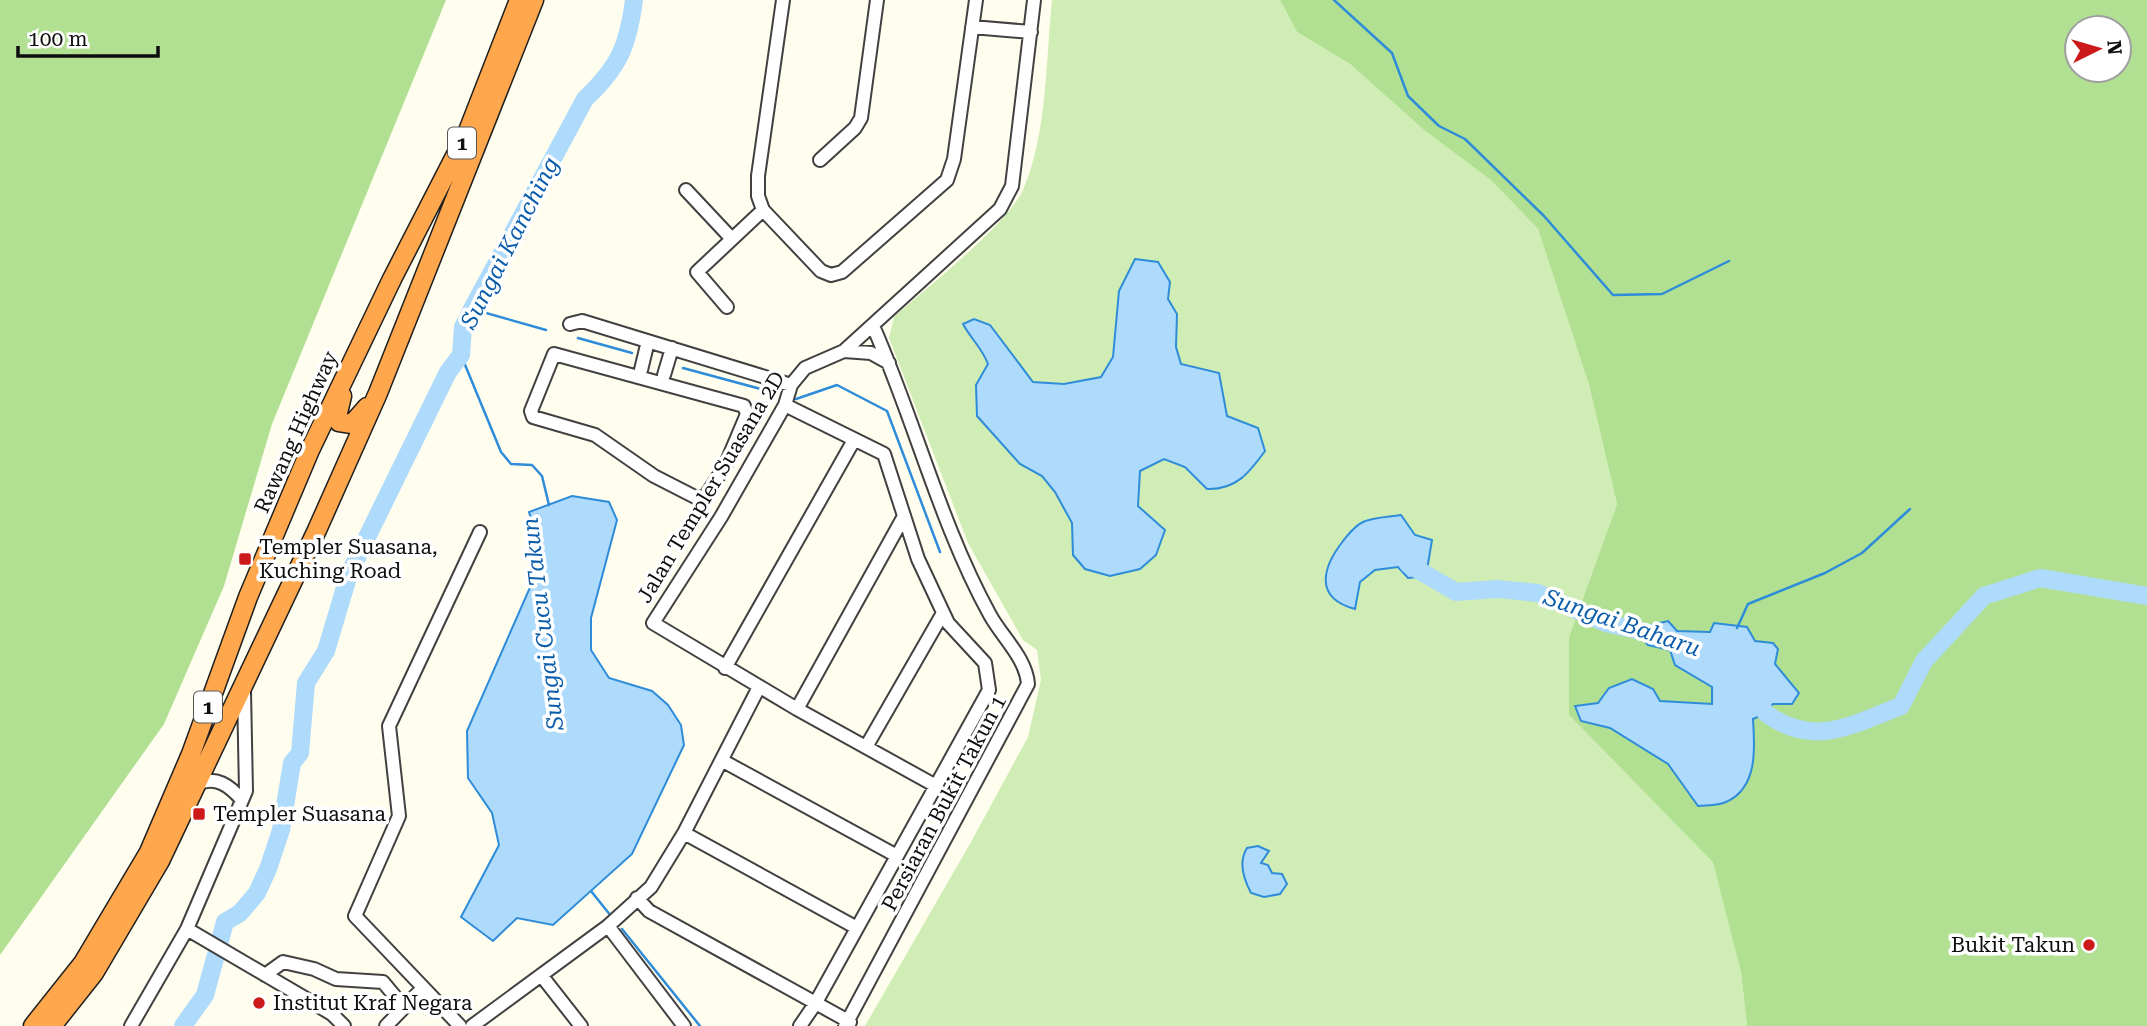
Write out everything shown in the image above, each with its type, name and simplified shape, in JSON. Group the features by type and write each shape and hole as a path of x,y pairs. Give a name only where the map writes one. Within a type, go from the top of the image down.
{"highway":[{"name":"Rawang Highway","path":"33,1026 83,963 149,852 191,754 248,597 348,368 468,131 519,0"},
{"name":"1","path":"52,1026 94,973 132,912 197,784 317,530 378,393 534,0"},
{"path":"348,368 337,417 339,422 352,424 378,393"}],"street":[{"path":"783,0 758,176 758,196 763,210 821,271 831,275 842,272 947,180 954,159 976,0"},
{"path":"820,160 855,128 861,118 877,0"},
{"path":"890,364 873,326 1000,209 1012,186 1034,0"},
{"path":"972,27 1031,32"},
{"path":"686,190 732,239"},
{"path":"727,307 696,272 763,210"},
{"path":"570,324 582,321 791,385"},
{"name":"Jalan Templer Suasana 2D","path":"725,668 653,623 720,517 785,405 791,385 806,368 844,351 873,326"},
{"path":"649,341 642,366 665,372 672,348"},
{"path":"844,351 871,353 890,364"},
{"path":"554,354 744,406 747,414 726,466 705,496 697,498 654,476 595,435 533,417 531,411 554,354"},
{"name":"Persiaran Bukit Takun 1","path":"847,1024 1028,684 1027,671 990,616 959,551 890,364"},
{"path":"785,405 884,454 903,519 943,613 985,663 989,690 815,1004 800,1026"},
{"path":"854,440 725,668 936,786"},
{"path":"797,709 903,519"},
{"path":"460,1026 355,916 400,816 389,726 480,532"},
{"path":"866,747 943,613"},
{"path":"131,1026 187,929 242,800 247,779 243,712 246,677"},
{"path":"473,1026 608,926 650,887 684,832 760,687"},
{"path":"723,761 897,856"},
{"path":"197,784 205,780 222,783 242,800"},
{"path":"684,832 857,928"},
{"path":"637,898 649,911 847,1024"},
{"path":"608,926 684,1026"},
{"path":"187,929 332,1014 344,1026"},
{"path":"265,975 283,962 314,969 336,979 383,982 403,1006"},
{"path":"541,975 581,1026"},
{"path":"386,1026 422,988"}],"green space":[{"path":"0,0 446,0 272,424 224,586 164,724 0,955"},
{"path":"1052,0 1280,0 1297,32 1350,64 1424,130 1492,181 1538,229 1589,385 1617,504 1569,637 1569,715 1714,862 1741,972 1747,1026 865,1026 1028,737 1041,680 1037,650 1023,640 968,543 889,338 894,317 983,238 1014,205 1023,190 1031,169 1041,122"},
{"path":"1280,0 2147,0 2147,1026 1747,1026 1741,972 1713,862 1569,715 1569,637 1617,504 1589,385 1538,229 1492,181 1424,130 1350,64 1297,32"}],"water":[{"path":"1135,259 1158,262 1170,282 1168,299 1177,314 1176,347 1181,364 1219,373 1227,416 1258,428 1265,451 1241,479 1217,489 1207,489 1185,467 1164,459 1140,471 1138,506 1165,530 1156,555 1140,569 1110,576 1085,569 1073,555 1072,523 1055,492 1042,476 1020,464 977,416 976,385 988,364 963,324 974,319 990,325 1033,382 1064,384 1101,377 1113,357 1119,291"},
{"path":"572,496 609,502 617,520 591,618 591,650 609,678 652,691 668,705 681,725 684,745 632,854 553,925 517,918 493,941 461,917 499,845 492,813 468,778 467,731 539,567 540,548 529,512"},
{"path":"1401,515 1415,535 1432,540 1426,576 1408,578 1398,567 1375,570 1360,582 1355,609 1333,598 1326,581 1327,571 1336,551 1350,533 1367,520"},
{"path":"1668,621 1677,631 1710,632 1714,623 1747,627 1755,641 1773,643 1778,649 1775,664 1799,693 1792,704 1773,704 1765,714 1753,719 1754,754 1749,777 1736,796 1716,805 1698,806 1668,764 1610,728 1581,721 1575,706 1598,703 1609,688 1632,679 1653,689 1660,701 1712,704 1712,687 1675,665 1670,650 1648,645 1636,632 1642,627"},
{"path":"1258,846 1269,851 1261,863 1268,865 1272,873 1282,874 1287,884 1280,894 1264,897 1251,893 1248,887 1243,870 1244,853 1247,848"}],"waterway":[{"name":"Sungai Kanching","path":"183,1026 205,995 225,922 240,913 257,893 268,869 281,830 292,763 300,753 306,683 326,651 349,574 448,372 461,355 463,327 472,309 585,99 614,66 620,55 629,30 634,0"},
{"path":"1334,0 1392,53 1408,96 1439,126 1465,139 1544,216 1613,295 1662,294 1729,261"},
{"name":"Sungai Baharu","path":"472,309 546,330"},
{"name":"Sungai Baharu","path":"578,338 632,353"},
{"name":"Sungai Cucu Takun","path":"461,355 501,452 511,464 532,465 542,476 549,505"},
{"name":"Sungai Baharu","path":"683,368 768,391"},
{"name":"Sungai Baharu","path":"796,399 837,385 887,411 940,552"},
{"path":"1737,628 1748,604 1825,573 1862,553 1910,509"},
{"name":"Sungai Baharu","path":"1408,564 1456,592 1497,589 1538,593 1606,623 1658,635"},
{"name":"Sungai Baharu","path":"1754,693 1766,713 1786,725 1802,730 1834,730 1901,706 1924,661 1984,596 2040,578 2147,596"},
{"name":"Sungai Cucu Takun","path":"591,891 611,916"},
{"name":"Sungai Cucu Takun","path":"622,929 700,1026"}],"place":[{"name":"Templer Suasana, Kuching Road","path":"245,559"},
{"name":"Templer Suasana","path":"199,814"},
{"name":"Bukit Takun","path":"2089,945"},
{"name":"Institut Kraf Negara","path":"259,1003"}]}
